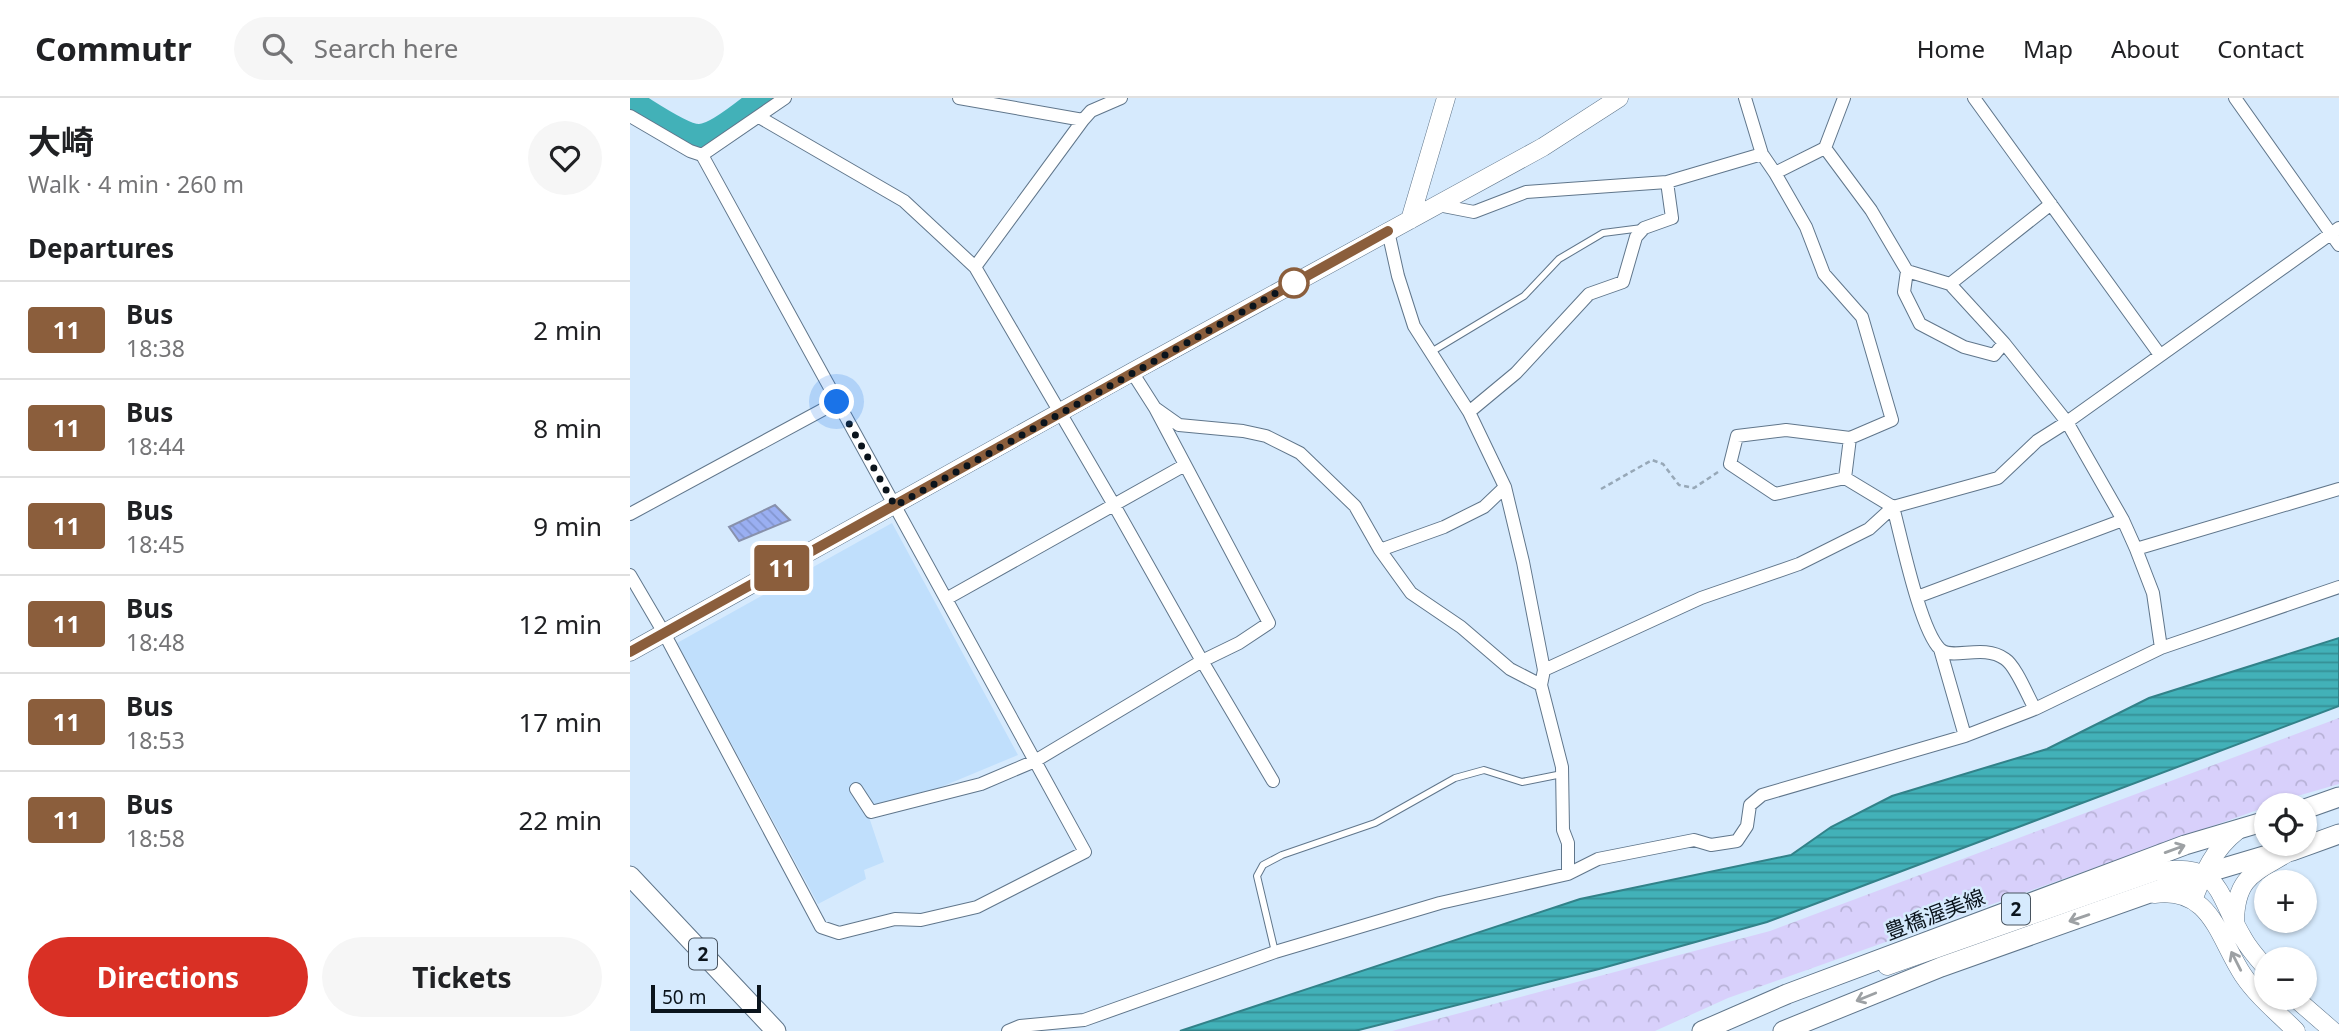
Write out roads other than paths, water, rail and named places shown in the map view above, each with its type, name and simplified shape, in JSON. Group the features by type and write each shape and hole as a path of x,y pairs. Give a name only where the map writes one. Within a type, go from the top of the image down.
{"main road":[{"path":"2317,804 2339,797"},
{"name":"豊橋渥美線","path":"1702,1031 1767,1003 2185,845 2254,825"},
{"name":"2","path":"2317,842 2339,834"},
{"name":"2","path":"1783,1031 1941,967 2203,874 2264,856"},
{"name":"2","path":"631,880 776,1031"}],"street":[{"path":"702,155 785,98"},
{"path":"959,98 1083,120"},
{"path":"975,267 1083,120 1091,111 1121,98"},
{"path":"1410,220 1446,98"},
{"path":"630,652 1132,372 1544,147 1619,98"},
{"path":"1745,98 1762,154 1806,227 1824,274 1862,317 1892,420 1850,438 1786,430 1737,436 1730,464 1775,494 1846,478 1893,507 1917,597 1940,649 1965,736"},
{"path":"1775,173 1825,148 1844,98"},
{"path":"1974,98 2160,355"},
{"path":"2235,98 2335,230 2339,245"},
{"path":"630,116 690,151 702,155 1085,852 978,907 921,920 895,919 839,933 821,928 664,633 630,575"},
{"path":"758,117 904,201 975,267 1273,781"},
{"path":"1825,148 1871,210 1907,271 1904,292 1920,324 1964,347 1994,355 2004,343"},
{"path":"1438,205 1474,212 1526,192 1667,182 1762,154"},
{"path":"1469,412 1517,373 1590,294 1623,282 1636,237 1644,228 1672,218 1667,182"},
{"path":"1950,284 2051,204"},
{"path":"1545,670 1701,598 1799,565 1869,529 1893,507 1998,478 2037,441 2335,230"},
{"path":"1388,231 1398,276 1414,326 1469,412 1504,487 1523,562 1545,670 1541,685 1562,774 1563,830 1568,843 1568,874"},
{"path":"1907,271 1950,284 2004,343 2067,422 2123,520 2136,549 2152,593 2161,648"},
{"path":"856,789 871,812 981,784 1035,761 1269,624 1155,408 1132,372"},
{"path":"630,514 837,402"},
{"path":"1155,408 1179,425 1266,436 1300,453 1354,506 1380,550 1411,593 1461,627 1510,669 1541,685"},
{"path":"1846,478 1850,438"},
{"path":"946,599 1185,465"},
{"path":"1380,550 1444,527 1485,508 1504,487"},
{"path":"2136,549 2339,489"},
{"path":"1917,597 2123,520"},
{"path":"1008,1031 1020,1026 1084,1020 1275,952 1440,904 1568,874 1598,859 1694,840 1711,845 1737,841 1747,826 1750,805 1762,795 1965,736 2035,709 2161,648 2339,587"},
{"path":"1940,649 1950,655 1970,650 1991,651 2008,660 2035,709"},
{"path":"2193,900 2203,874 2223,842 2237,831"},
{"path":"2235,923 2237,899 2248,877 2284,856"},
{"path":"1767,1003 1822,989 2154,872 2184,869 2203,874 2219,888 2243,940 2254,953"},
{"path":"2144,896 2171,892 2193,900 2207,911 2242,974 2296,1031"},
{"path":"2309,1010 2333,1031"}],"lane":[{"path":"1431,352 1524,296 1559,259 1603,233 1644,228"},
{"path":"1275,952 1257,876 1263,865 1282,855 1375,823 1455,778 1484,770 1522,782 1562,774"}],"waterway":[{"path":"630,104 684,133 699,137 723,128 763,98"}]}
